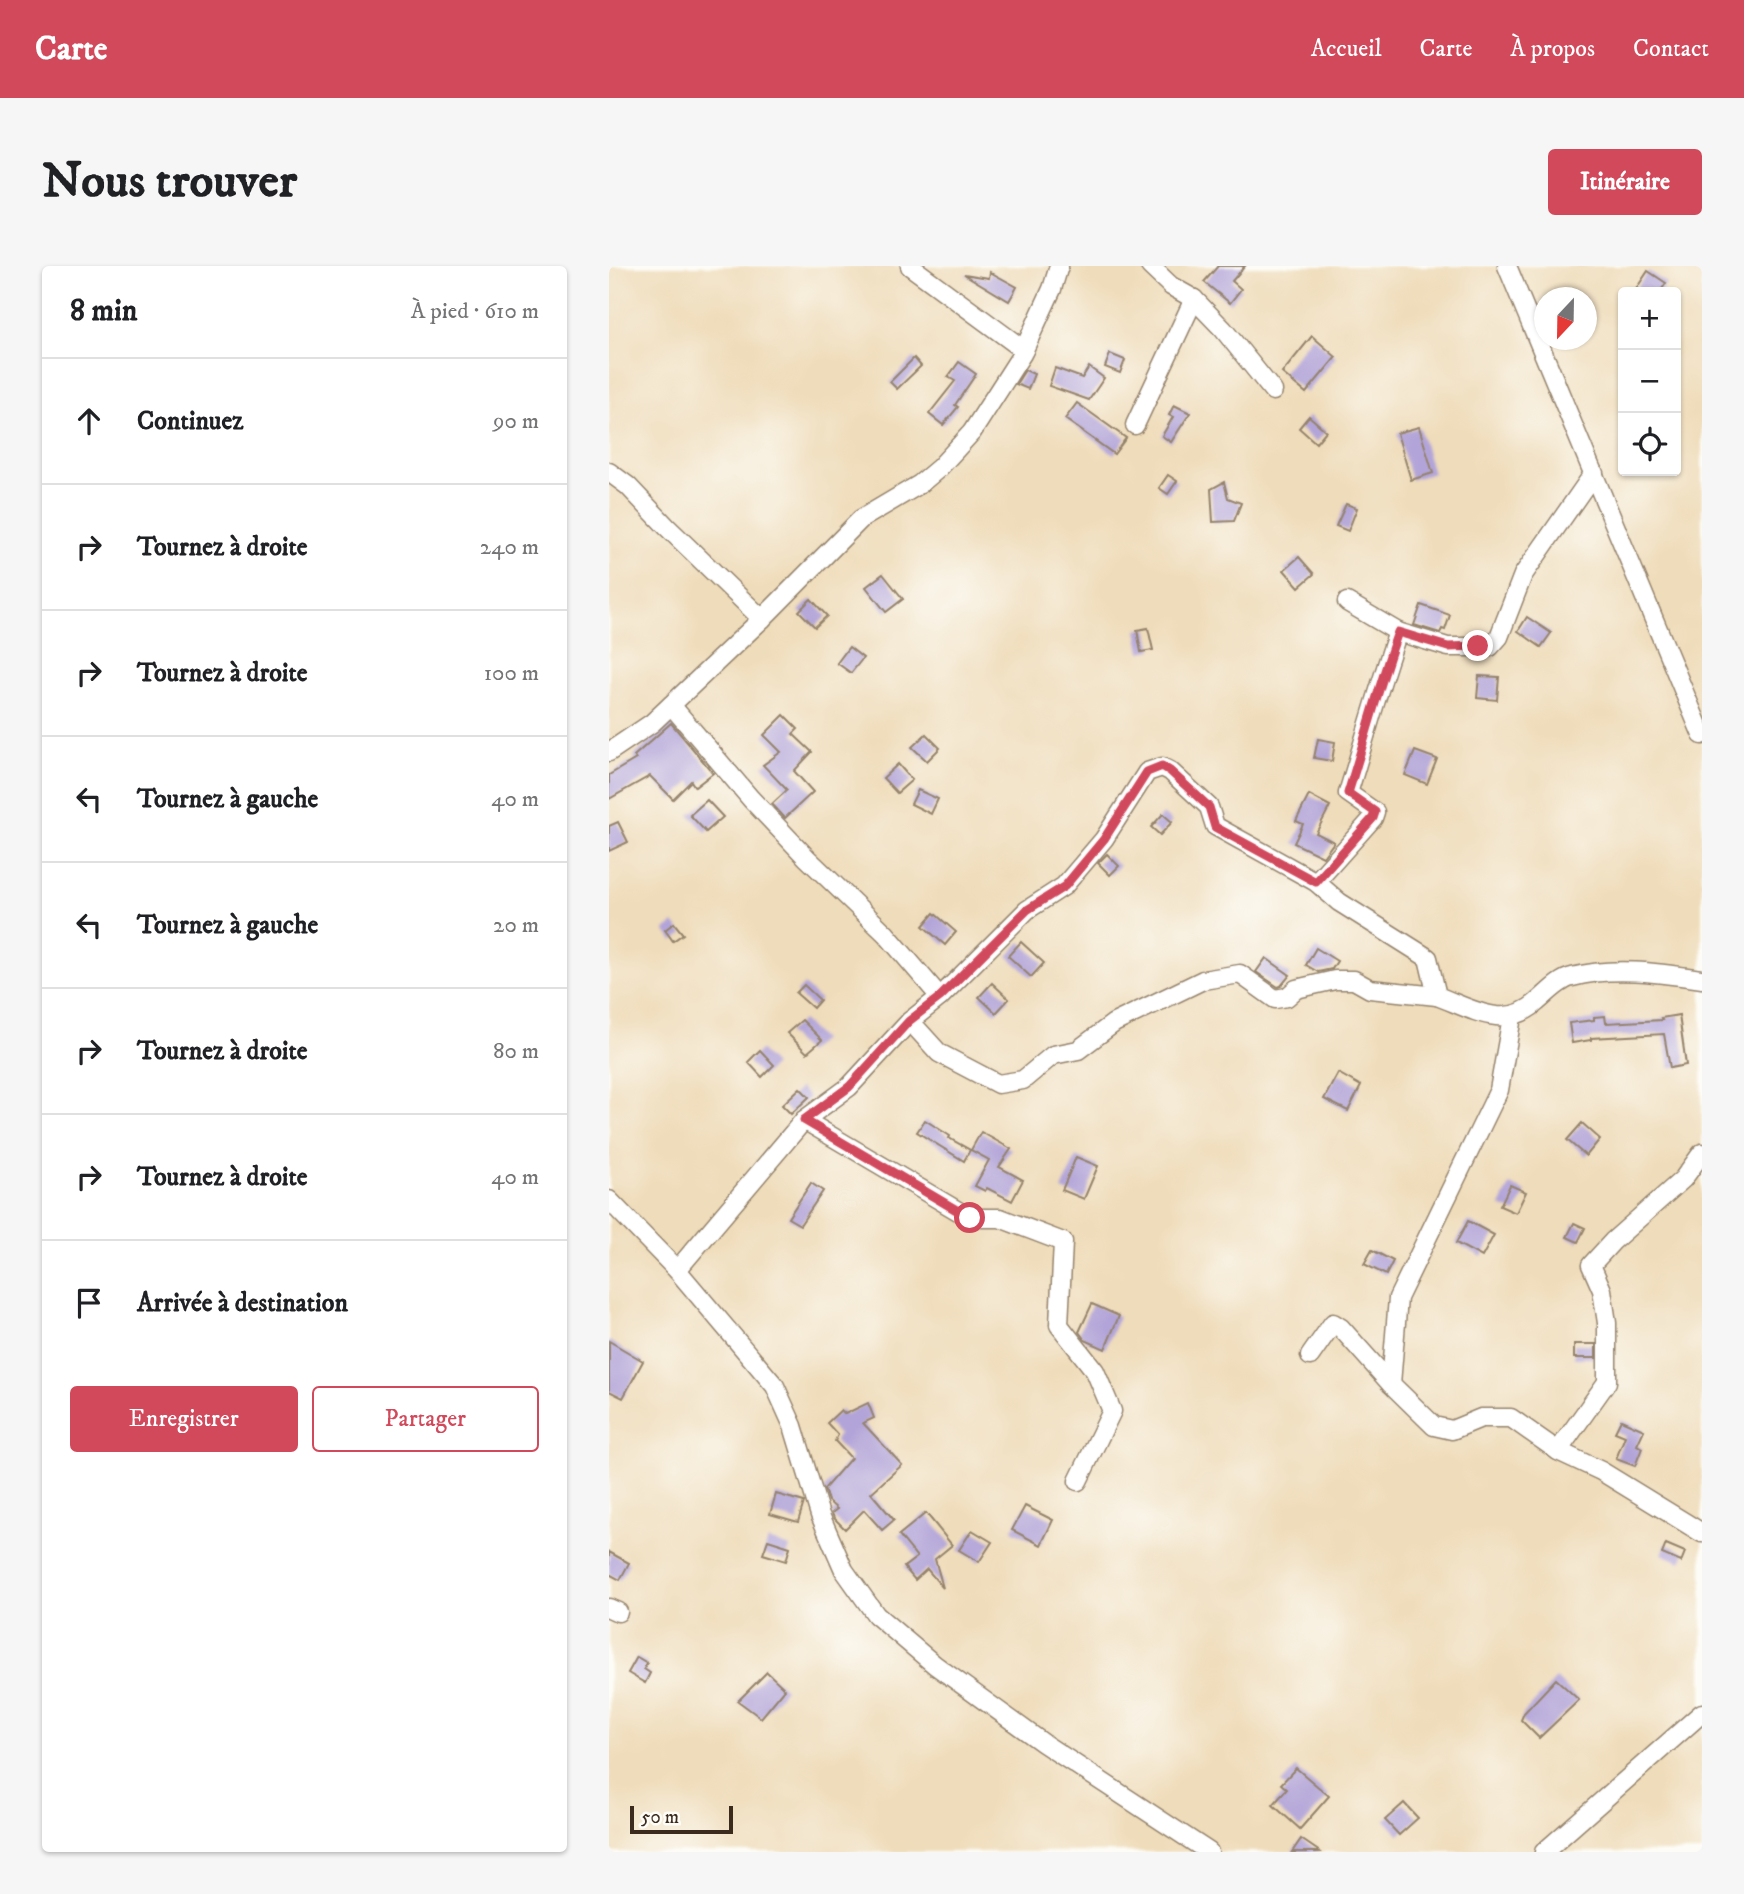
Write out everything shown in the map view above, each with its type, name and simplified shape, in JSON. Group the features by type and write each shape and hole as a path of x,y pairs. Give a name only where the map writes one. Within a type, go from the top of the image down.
{"street":[{"path":"909,266 1024,350"},
{"path":"609,752 652,723 762,619 861,519 920,484 939,468 972,432 1024,350 1052,289 1059,266"},
{"path":"1150,266 1171,286 1194,299 1223,328 1273,391"},
{"path":"1507,266 1702,735"},
{"path":"1135,425 1194,299"},
{"path":"609,472 628,486 762,619"},
{"path":"1347,602 1398,632 1448,647 1490,647 1499,637 1523,575 1594,473"},
{"path":"1316,882 1373,818 1375,812 1348,793 1398,632"},
{"path":"671,705 751,799 807,858 886,934 940,997"},
{"path":"677,1269 804,1120 849,1087 909,1021 940,997 1027,910 1065,886 1104,839 1147,772 1162,766 1209,807 1215,827 1316,882 1339,902 1428,958 1437,996"},
{"path":"909,1021 939,1053 998,1084 1023,1080 1053,1055 1078,1050 1114,1023 1203,980 1240,974 1275,999 1287,997 1296,989 1354,980 1370,989 1437,996 1480,1013 1500,1017 1513,1017 1529,1010 1564,980 1573,977 1610,972 1651,972 1702,979"},
{"path":"1391,1384 1398,1298 1499,1090 1513,1017"},
{"path":"804,1120 970,1218 1000,1218 1063,1242 1059,1325 1095,1371 1112,1411 1078,1481"},
{"path":"1559,1451 1607,1382 1607,1324 1602,1290 1591,1265 1613,1241 1683,1179 1702,1153"},
{"path":"609,1200 677,1269 775,1386 793,1426 820,1515 844,1570 876,1615 935,1665 1043,1742 1209,1852"},
{"path":"1310,1356 1333,1324 1341,1328 1391,1384 1434,1426 1452,1430 1481,1418 1511,1418 1559,1451 1601,1471 1702,1533"},
{"path":"1544,1852 1702,1713"}],"building":[{"path":"1218,266 1245,266 1232,281 1241,289 1230,303 1204,282"},
{"path":"1648,271 1666,283 1663,287 1637,287"},
{"path":"990,272 1017,287 1009,301 964,274 989,278"},
{"path":"1312,336 1336,357 1306,393 1282,373"},
{"path":"1110,354 1125,360 1120,373 1105,367"},
{"path":"914,358 921,366 897,389 890,382"},
{"path":"959,362 976,374 955,405 958,407 943,425 929,414 955,381 948,377"},
{"path":"1089,367 1104,378 1089,400 1049,386 1055,368 1082,378"},
{"path":"1025,370 1034,374 1028,389 1016,384"},
{"path":"1077,403 1126,438 1114,454 1065,419"},
{"path":"1174,405 1190,413 1171,442 1162,436 1173,417 1169,415"},
{"path":"1309,416 1326,431 1316,443 1299,428"},
{"path":"1419,427 1433,473 1411,480 1397,433"},
{"path":"1168,475 1177,481 1168,494 1159,488"},
{"path":"1224,482 1228,498 1241,503 1234,521 1213,522 1211,489"},
{"path":"1346,504 1357,508 1348,531 1336,526"},
{"path":"1299,557 1314,574 1299,587 1284,570"},
{"path":"883,574 903,599 886,612 866,587"},
{"path":"811,599 827,616 815,627 799,611"},
{"path":"1421,605 1450,615 1445,630 1442,629 1440,633 1414,625"},
{"path":"1527,617 1551,633 1541,647 1518,631"},
{"path":"1148,628 1153,650 1141,652 1137,630"},
{"path":"849,647 863,658 851,673 837,663"},
{"path":"1479,676 1499,677 1497,700 1477,698"},
{"path":"784,715 798,729 793,734 812,752 794,771 813,792 785,818 772,804 787,790 763,765 781,752 764,735"},
{"path":"671,723 713,773 695,787 691,781 673,799 650,776 609,799 609,775 636,759 634,756"},
{"path":"926,734 940,748 927,761 912,747"},
{"path":"1318,739 1335,742 1332,761 1314,758"},
{"path":"1415,751 1437,759 1427,784 1405,775"},
{"path":"898,764 912,780 897,793 883,778"},
{"path":"918,790 938,799 931,814 911,804"},
{"path":"1309,795 1330,806 1316,833 1334,842 1323,857 1294,843 1303,824 1296,821"},
{"path":"707,800 723,817 706,832 690,815"},
{"path":"1163,814 1172,822 1160,835 1151,827"},
{"path":"618,822 628,842 609,851 609,826"},
{"path":"1107,854 1119,866 1110,875 1098,863"},
{"path":"934,913 956,932 945,945 923,926"},
{"path":"674,923 683,934 673,941 665,930"},
{"path":"1021,942 1044,963 1031,977 1008,956"},
{"path":"1316,948 1337,961 1332,969 1318,972 1306,965"},
{"path":"1266,958 1290,975 1281,986 1278,987 1256,972"},
{"path":"992,983 1009,999 996,1013 979,997"},
{"path":"804,985 820,1000 813,1008 796,993"},
{"path":"1679,1015 1686,1065 1670,1068 1664,1034 1591,1038 1572,1043 1569,1023 1605,1016 1606,1023 1662,1020 1661,1018"},
{"path":"802,1020 822,1040 807,1053 787,1033"},
{"path":"760,1050 774,1065 762,1077 748,1062"},
{"path":"1338,1073 1361,1086 1348,1111 1324,1099"},
{"path":"800,1088 809,1097 791,1114 782,1105"},
{"path":"925,1120 970,1150 964,1161 917,1132"},
{"path":"1582,1123 1600,1139 1586,1156 1567,1140"},
{"path":"981,1132 1011,1149 999,1167 1023,1180 1012,1201 987,1188 985,1191 975,1186 989,1160 971,1150"},
{"path":"1076,1157 1098,1166 1084,1199 1062,1190"},
{"path":"811,1183 823,1191 800,1225 788,1218"},
{"path":"1510,1185 1526,1192 1516,1213 1500,1206"},
{"path":"1468,1221 1494,1235 1482,1257 1456,1243"},
{"path":"1574,1223 1585,1228 1578,1242 1567,1237"},
{"path":"1372,1250 1393,1261 1386,1275 1364,1264"},
{"path":"1092,1304 1119,1316 1105,1349 1085,1340 1079,1332"},
{"path":"609,1341 643,1361 623,1398 609,1391"},
{"path":"1574,1344 1596,1344 1596,1358 1574,1358"},
{"path":"868,1403 874,1418 863,1423 902,1465 871,1493 894,1520 882,1530 864,1510 845,1529 834,1518 832,1513 837,1509 828,1501 824,1489 851,1458 835,1441 838,1435 827,1423 841,1410 845,1414"},
{"path":"1621,1420 1644,1430 1637,1445 1642,1448 1635,1466 1616,1459 1625,1436 1615,1432"},
{"path":"776,1494 804,1502 798,1522 770,1514"},
{"path":"1025,1506 1053,1520 1041,1545 1012,1530"},
{"path":"926,1513 952,1545 935,1559 943,1588 927,1569 915,1580 904,1567 917,1557 899,1535"},
{"path":"972,1530 992,1542 979,1562 959,1550"},
{"path":"768,1540 790,1547 786,1561 763,1554"},
{"path":"1666,1544 1685,1552 1681,1562 1662,1554"},
{"path":"609,1552 629,1563 620,1580 609,1574"},
{"path":"637,1657 647,1663 644,1669 650,1673 645,1683 628,1673"},
{"path":"767,1672 785,1689 761,1718 738,1701"},
{"path":"1556,1679 1579,1700 1539,1738 1521,1720 1524,1713"},
{"path":"1296,1768 1329,1796 1300,1829 1273,1805 1287,1789 1281,1784"},
{"path":"1404,1803 1418,1818 1399,1835 1385,1820"},
{"path":"1301,1839 1320,1852 1292,1852"}],"route":[{"path":"970,1218 804,1120 849,1087 909,1021 940,997 1027,910 1065,886 1104,839 1147,772 1162,766 1170,771 1209,807 1215,827 1316,882 1373,818 1375,812 1348,793 1398,632 1448,647 1478,646"}]}
